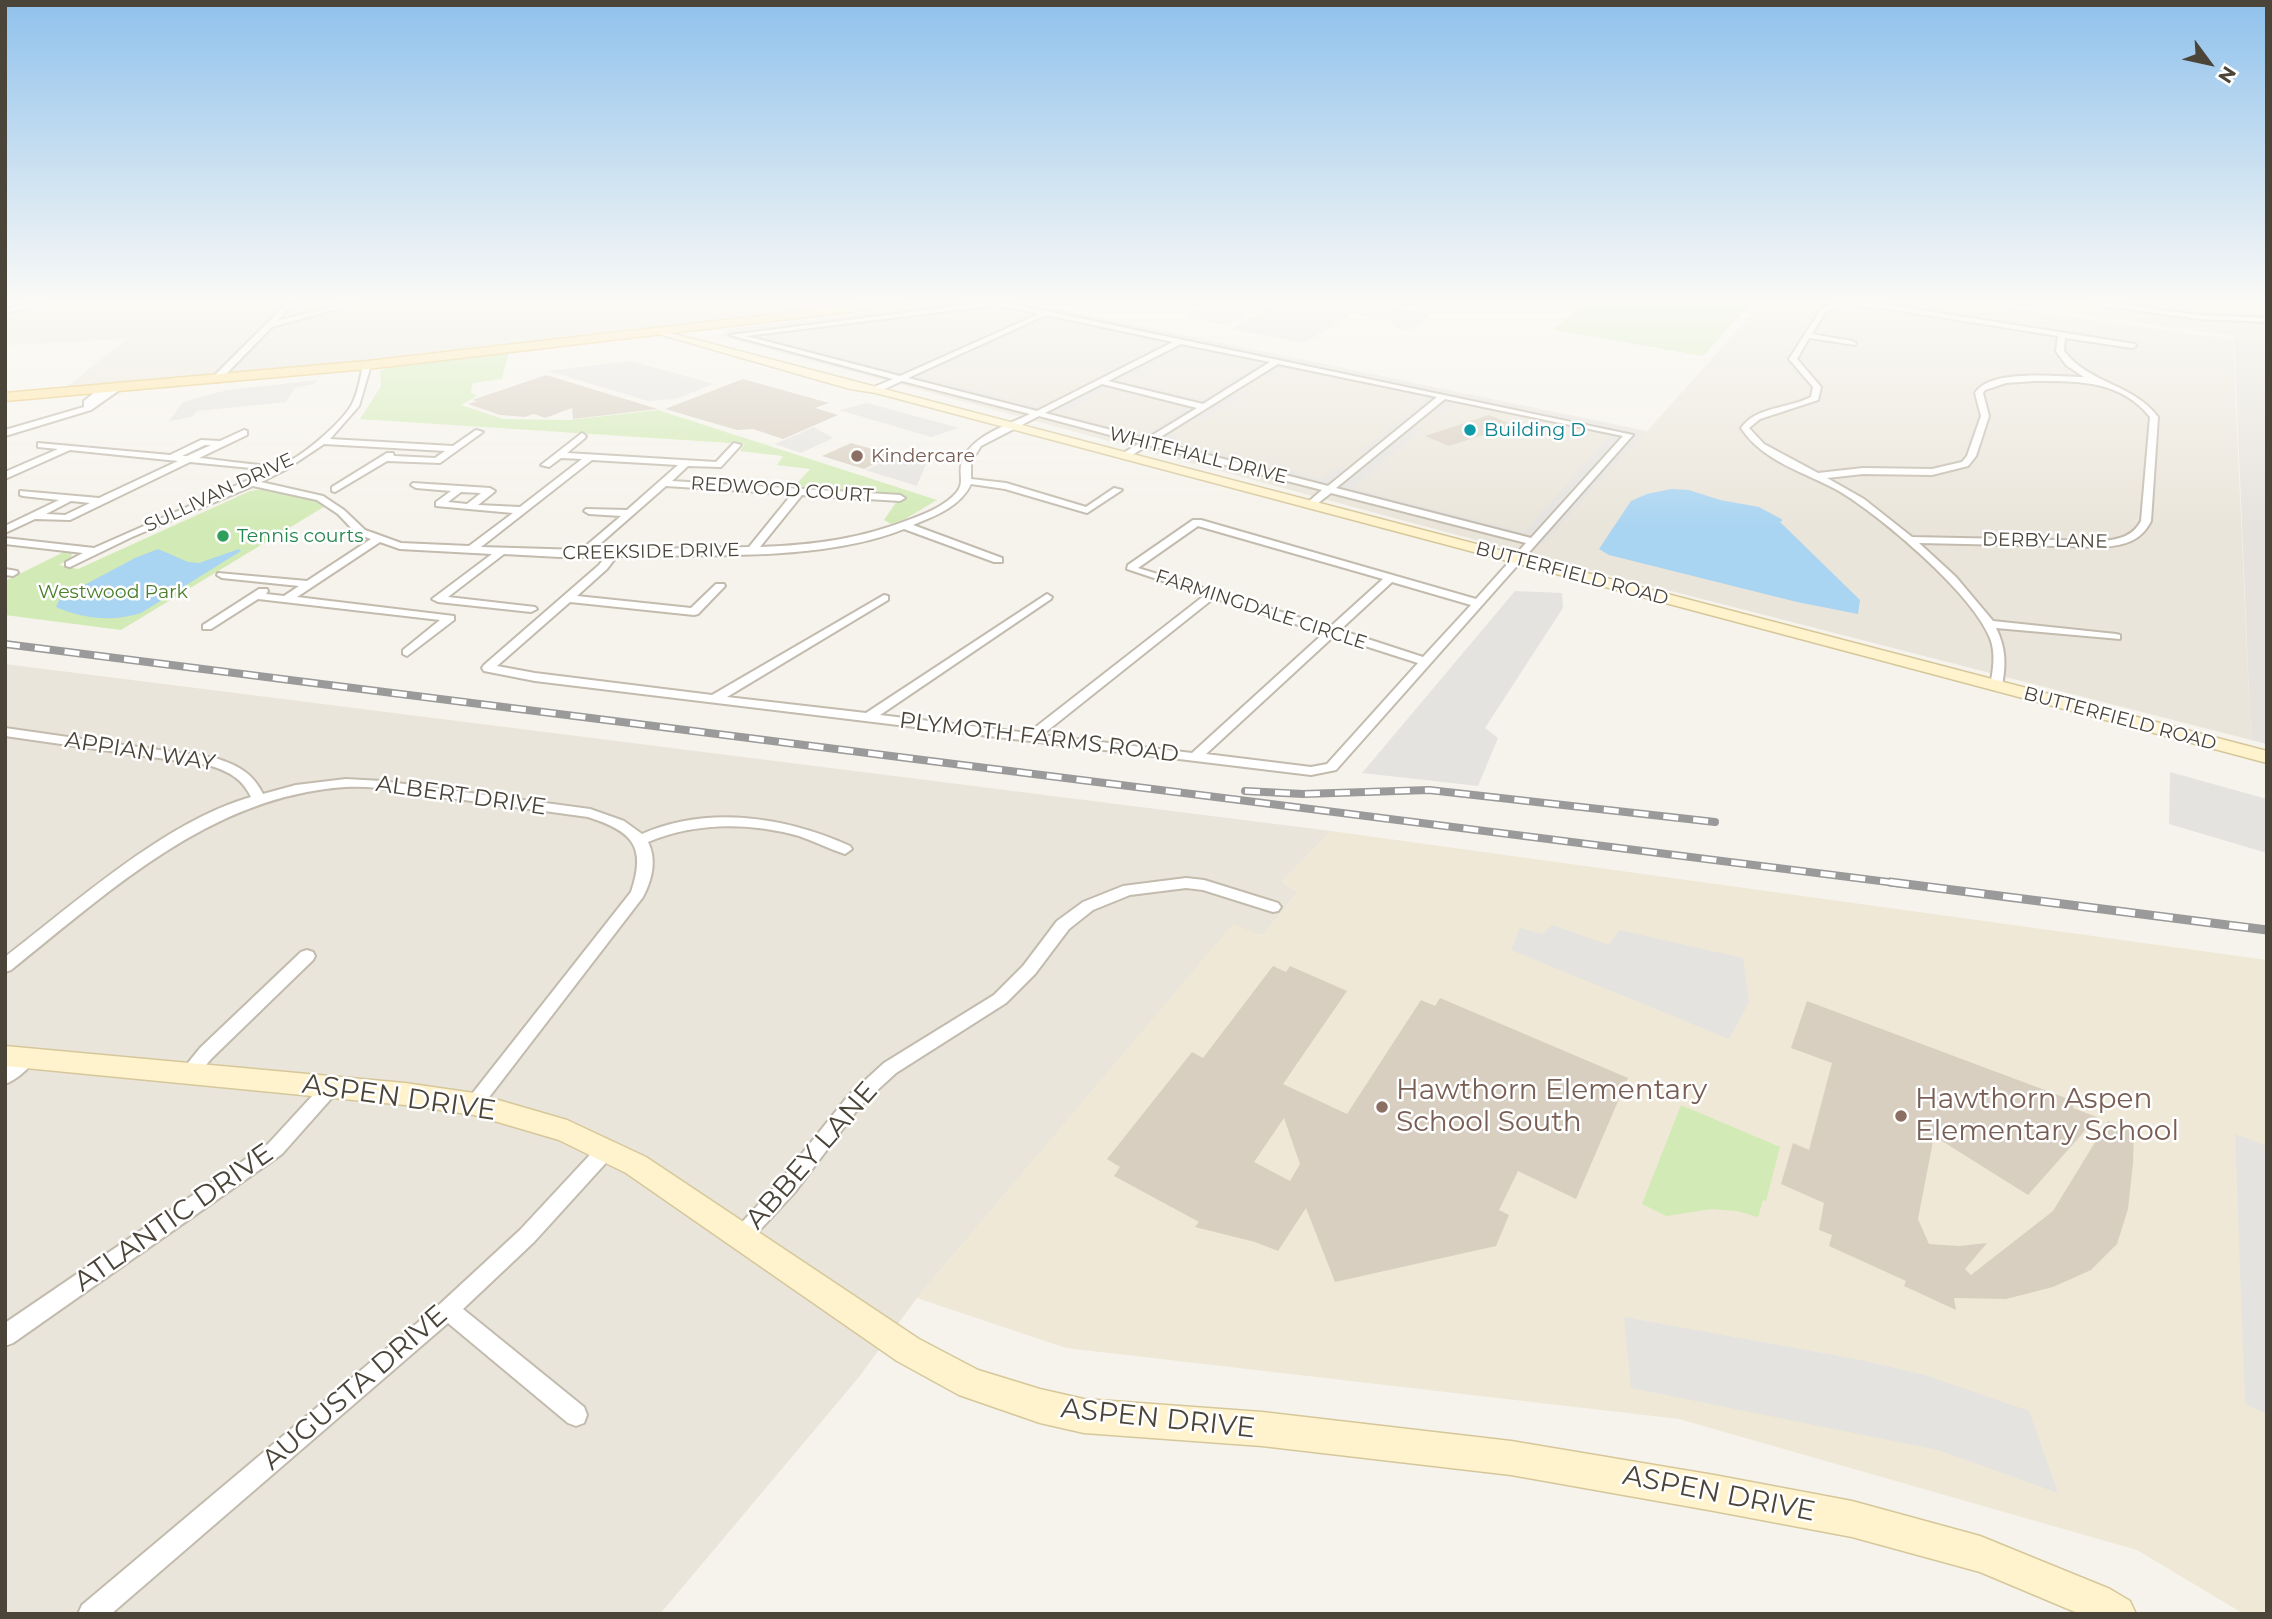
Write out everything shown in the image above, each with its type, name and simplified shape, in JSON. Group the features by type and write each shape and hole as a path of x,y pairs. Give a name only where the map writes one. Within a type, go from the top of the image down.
{"main road":[{"path":"5,397 230,379"},
{"name":"BUTTERFIELD ROAD","path":"828,379 877,389 2267,757"},
{"name":"BUTTERFIELD ROAD","path":"858,379 877,389"},
{"name":"ASPEN DRIVE","path":"12,1064 188,1074 474,1104 567,1131 607,1149 636,1165 908,1350 971,1384 1040,1406 1084,1416 1262,1429 1511,1458 1739,1497 1852,1519 1980,1554 2097,1602 2117,1614"}],"street":[{"name":"SULLIVAN DRIVE","path":"70,564 280,468 322,441 352,412 364,379"},
{"path":"877,389 900,379"},
{"name":"WHITEHALL DRIVE","path":"903,379 1533,542"},
{"path":"1109,379 973,449 966,462 968,481 1006,486 1087,510 1117,490"},
{"path":"1126,455 1251,379"},
{"path":"1359,379 1444,396"},
{"path":"1810,379 1817,387 1815,398 1803,405 1758,416 1747,423 1745,428 1759,445 1860,502 1964,589 1995,636 2000,661 1996,686"},
{"path":"1817,476 1863,471 1932,472 1958,468 1971,456 1985,416 1979,393 1982,388 2008,381 2091,380"},
{"name":"DERBY LANE","path":"1907,540 2115,543 2137,535 2146,521 2154,417 2141,402 2091,380"},
{"path":"1102,382 1205,407"},
{"path":"5,433 88,408 109,389"},
{"path":"2126,395 2143,394"},
{"path":"1310,505 1444,396"},
{"name":"PLYMOTH FARMS ROAD","path":"566,598 488,668 535,677 869,718 1323,770 1331,767 1629,435 1444,396"},
{"path":"5,426 34,425"},
{"path":"384,458 437,461 479,432"},
{"path":"34,516 67,518 244,433"},
{"path":"574,468 546,465 582,436"},
{"path":"322,441 455,449"},
{"path":"172,457 204,442 222,444"},
{"path":"41,445 280,468"},
{"path":"335,489 405,445"},
{"path":"697,485 737,446"},
{"path":"5,476 69,448"},
{"path":"559,455 718,465"},
{"path":"471,550 590,457"},
{"path":"583,554 686,463"},
{"name":"CREEKSIDE DRIVE","path":"251,483 320,498 341,512 361,532 413,547 583,554 752,550 835,544 906,526 937,512 958,497 968,481"},
{"name":"REDWOOD COURT","path":"664,482 900,498"},
{"path":"416,485 490,491 469,507"},
{"path":"460,488 439,504 520,510"},
{"path":"752,550 799,492"},
{"path":"23,493 100,501"},
{"path":"5,530 69,498"},
{"path":"589,511 627,513"},
{"name":"FARMINGDALE CIRCLE","path":"1425,661 1212,596 1132,567 1197,522 1477,603"},
{"path":"906,526 998,560"},
{"path":"287,599 378,539"},
{"path":"5,541 94,551"},
{"path":"2115,543 2131,550"},
{"path":"417,614 502,551"},
{"path":"566,598 603,567 614,553"},
{"path":"222,575 308,584"},
{"path":"1195,757 1390,578"},
{"path":"207,627 279,581"},
{"path":"566,598 694,612 720,586"},
{"path":"257,596 450,618"},
{"path":"1031,737 1212,596"},
{"path":"869,718 1047,597"},
{"path":"714,699 884,598"},
{"path":"438,599 531,609"},
{"path":"407,652 471,603"},
{"path":"1988,624 2116,637"},
{"name":"APPIAN WAY","path":"5,732 209,761 234,768 246,776 259,799"},
{"name":"ALBERT DRIVE","path":"5,966 159,847 192,826 259,799 329,784 372,783 590,813 615,820 630,829 640,840"},
{"path":"474,1104 638,893 647,865 640,840 687,823 724,821 807,832 845,849"},
{"name":"ABBEY LANE","path":"741,1237 788,1186 854,1101 890,1068 1000,999 1029,970 1063,925 1088,906 1128,890 1186,883 1204,885 1273,907"},
{"path":"188,1074 206,1052 307,956"},
{"name":"ATLANTIC DRIVE","path":"5,1336 275,1149 331,1087"},
{"name":"AUGUSTA DRIVE","path":"91,1614 448,1310 527,1236 607,1149"},
{"path":"448,1310 576,1415"}],"shaded area":[{"path":"77,379 178,379 64,389"},
{"path":"573,379 694,379 714,384 675,399 648,401"},
{"path":"878,379 1394,379 1647,431 1694,379 2235,379 2251,740 1535,556"},
{"path":"905,379 930,379 1040,407 1057,398 1067,400 1090,388 1082,385 1094,379 1128,379 1124,381 1202,399 1236,379 1251,379 1235,389 1249,392 1202,421 1187,418 1165,432 1179,436 1171,441 1321,479 1337,467 1351,471 1371,454 1360,451 1429,398 1341,379 1385,379 1644,432 1543,544","holes":["1108,389 1189,407 1144,435 1105,425 1088,425 1091,421 1050,414 1063,413","1454,403 1610,436 1524,532 1353,488 1423,428 1410,425 1426,411 1440,414"]},
{"path":"2236,379 2267,379 2267,744 2251,740"},
{"path":"318,380 314,384 295,388 286,402 197,411 192,417 169,421 183,402 227,390"},
{"path":"867,403 959,428 931,437 839,410"},
{"path":"814,427 833,438 801,453 775,444"},
{"path":"900,455 926,464 917,486 865,470"},
{"path":"1515,591 1562,593 1563,608 1485,728 1498,738 1478,786 1362,773"},
{"path":"5,664 1331,831 1282,882 1298,892 1262,936 1233,925 917,1298 859,1377 660,1614 5,1614"},
{"path":"2170,772 2267,799 2267,853 2169,824"},
{"path":"1331,831 2267,960 2267,1614 2244,1614 2137,1550 1679,1419 1066,1348 917,1298 1233,924 1262,936 1298,892 1282,882"},
{"path":"1552,925 1609,945 1619,930 1743,958 1749,1002 1729,1039 1511,950 1520,928 1543,934"},
{"path":"2235,1134 2267,1146 2267,1414 2245,1404"},
{"path":"1624,1317 1856,1359 1925,1375 2029,1411 2058,1493 1938,1450 1631,1388"}],"green space":[{"path":"381,379 502,379 473,383 471,392 477,396 461,405 503,419 569,420 658,410 937,500 891,524 884,520 897,501 903,501 906,496 792,489 810,469 777,465 783,456 740,451 745,444 360,419 381,386"},
{"name":"Westwood Park","path":"263,489 320,499 327,505 121,630 5,615 5,581 66,551 72,553 71,558 59,565 78,569 250,491"},
{"path":"1681,1105 1780,1147 1766,1201 1763,1200 1758,1217 1737,1211 1712,1209 1666,1216 1642,1204"}],"water":[{"path":"1671,489 1689,490 1720,500 1759,507 1783,520 1780,522 1860,600 1858,614 1797,602 1609,555 1599,549 1631,501 1647,494"},
{"path":"158,549 188,562 199,563 239,549 241,551 141,613 119,618 98,618 56,607 60,598 135,558"}],"building":[{"path":"535,379 558,379 658,409 573,419 572,408 545,418 534,414 525,417 500,415 468,404 477,401 472,400"},
{"path":"743,379 829,403 815,408 838,415 783,439 753,429 737,430 665,409"},
{"name":"Building D","path":"1489,415 1514,425 1449,446 1425,436"},
{"name":"Kindercare","path":"851,443 893,455 864,469 822,456"},
{"path":"1273,966 1286,972 1290,966 1347,991 1283,1084 1347,1114 1421,1000 1435,1006 1440,998 1628,1078 1576,1199 1518,1171 1499,1210 1509,1215 1496,1246 1335,1282 1306,1208 1278,1251 1255,1242 1195,1227 1199,1222 1114,1176 1120,1167 1107,1159 1192,1052 1203,1058","holes":["1284,1118 1300,1164 1290,1181 1254,1162"]},
{"path":"1807,1001 2074,1101 2073,1108 2097,1117 2028,1195 1934,1136 1918,1219 1929,1244 1959,1246 1987,1243 1965,1269 1971,1275 2053,1211 2108,1121 2134,1130 2128,1209 2117,1244 2091,1270 2053,1287 2006,1299 1954,1298 1956,1310 1904,1286 1906,1281 1829,1246 1832,1235 1819,1230 1824,1203 1781,1184 1793,1143 1809,1150 1832,1063 1791,1048"}],"railway":[{"path":"5,644 1904,884"},
{"path":"1245,791 1303,794 1429,790 1715,822"},
{"path":"1890,882 2267,930"}],"place":[{"name":"Building D","path":"1470,430"},
{"name":"Kindercare","path":"857,456"},
{"name":"Tennis courts","path":"223,536"},
{"name":"Hawthorn Elementary School South","path":"1382,1107"},
{"name":"Hawthorn Aspen Elementary School","path":"1901,1116"}]}
